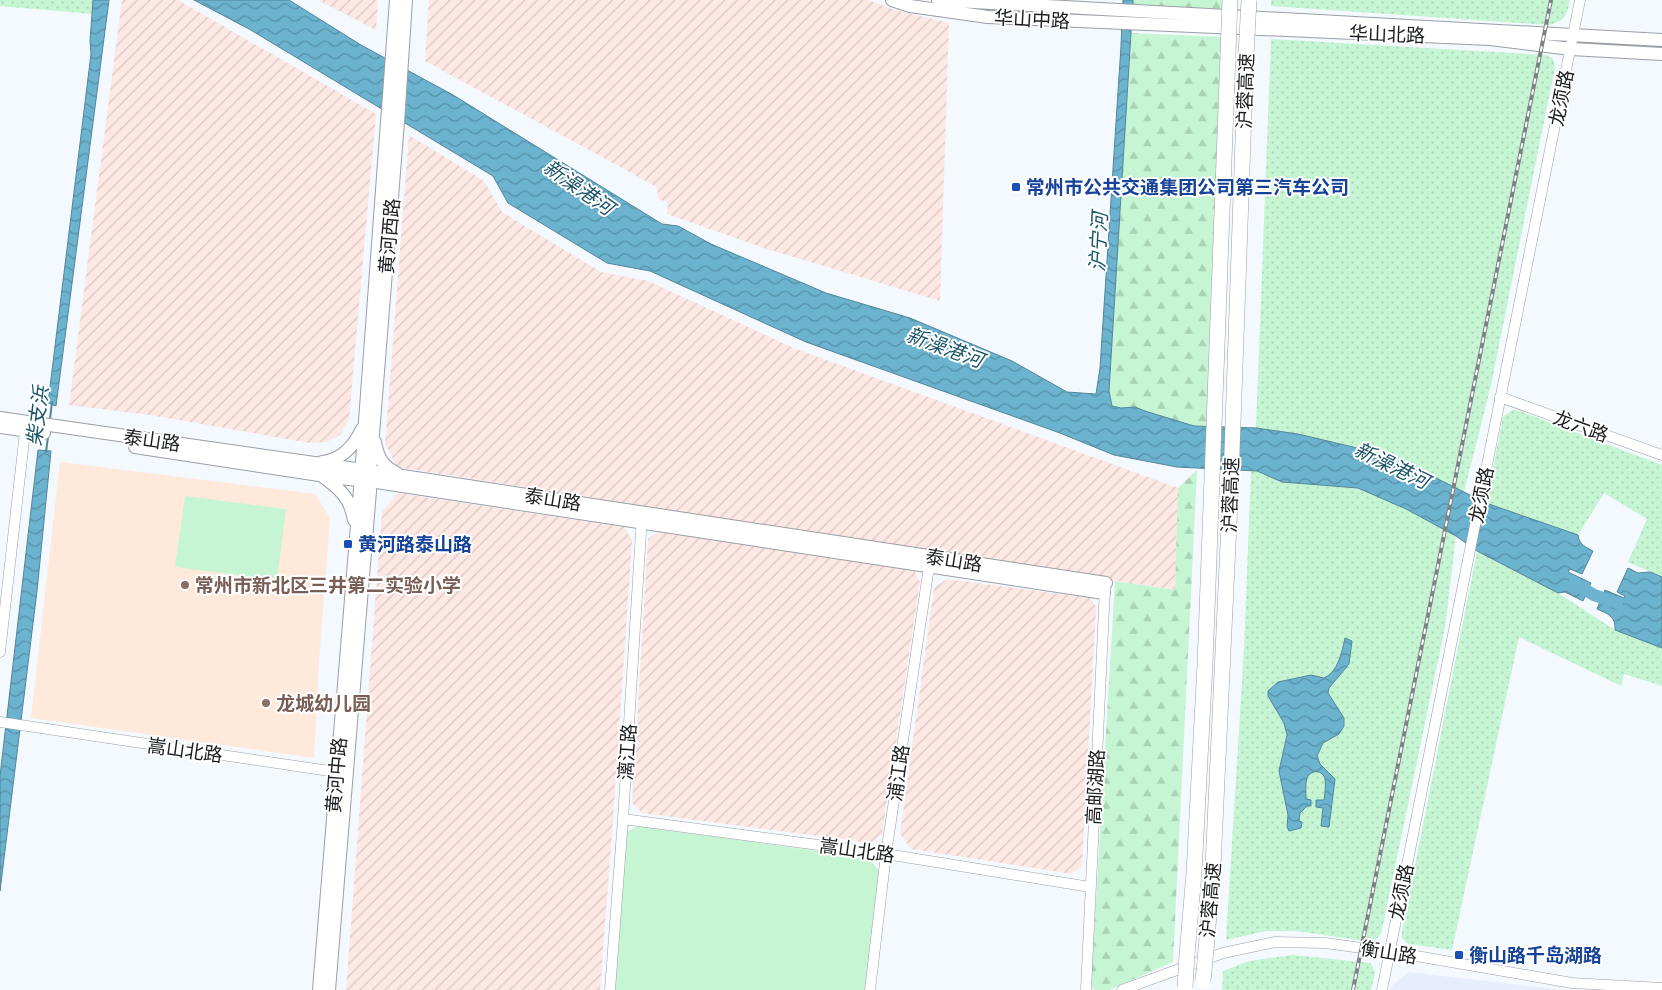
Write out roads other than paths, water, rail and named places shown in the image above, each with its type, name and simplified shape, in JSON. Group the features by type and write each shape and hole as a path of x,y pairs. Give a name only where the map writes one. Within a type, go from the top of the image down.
{"highway":[{"name":"沪蓉高速","path":"1185,989 1204,684 1230,0"},
{"name":"沪蓉高速","path":"1203,986 1214,866 1249,0"}],"main road":[{"name":"黄河西路","path":"396,0 398,59"},
{"name":"黄河西路","path":"365,475 398,59 406,0"},
{"name":"华山中路","path":"892,0 910,6 988,17 1113,16"},
{"name":"华山中路","path":"938,0 1113,16"},
{"name":"华山北路","path":"1113,16 1662,40"},
{"name":"华山北路","path":"1134,17 1490,39 1571,49 1662,54"},
{"name":"泰山路","path":"0,418 28,427"},
{"name":"泰山路","path":"0,427 28,427 312,463 365,475 1105,588"},
{"path":"312,463 329,462 340,457 369,427 380,459 387,468 403,476"},
{"name":"泰山路","path":"73,433 320,475 403,476 642,518"},
{"path":"320,475 337,487 347,498 353,512 356,532"},
{"name":"黄河中路","path":"329,990 356,532 365,475"},
{"name":"黄河中路","path":"319,990 341,772 365,475"}],"street":[{"name":"龙须路","path":"1382,990 1580,0"},
{"name":"龙六路","path":"1500,397 1662,455"},
{"path":"0,652 28,427"},
{"name":"漓江路","path":"610,990 642,518"},
{"name":"浦江路","path":"870,990 886,854 930,562"},
{"name":"高邮湖路","path":"1086,990 1105,588"},
{"name":"嵩山北路","path":"1,722 341,772"},
{"name":"嵩山北路","path":"623,819 886,854 1090,886"},
{"name":"衡山路","path":"1122,990 1223,953 1243,947 1275,942 1324,943 1573,988 1662,988"},
{"name":"衡山路","path":"1141,990 1226,958 1262,950 1286,947 1389,955"}],"water":[{"path":"93,0 109,0 56,406 48,403 91,54"},
{"path":"194,0 289,0 361,45 453,95 662,224 678,226 711,244 826,293 910,318 1012,361 1067,392 1096,394 1100,368 1123,0 1133,0 1109,391 1112,406 1121,408 1135,407 1194,426 1256,428 1298,434 1353,447 1424,472 1486,503 1578,535 1581,543 1593,551 1582,574 1570,569 1568,572 1591,583 1583,601 1565,592 1558,593 1477,551 1456,536 1406,509 1358,488 1282,482 1257,471 1177,467 1114,455 1060,433 806,342 650,271 607,263 508,203 493,176 249,29"},
{"path":"38,450 51,451 37,591 0,891 0,776"},
{"path":"1628,568 1638,573 1650,572 1662,577 1662,648 1615,630 1613,619 1608,614 1597,609 1605,590 1624,598 1625,596 1617,592"},
{"path":"1345,638 1352,641 1349,664 1329,688 1328,693 1344,718 1344,726 1339,734 1323,743 1317,756 1320,764 1335,779 1329,827 1321,826 1323,808 1316,807 1316,800 1324,800 1325,779 1319,772 1314,772 1309,775 1306,783 1306,799 1311,800 1311,806 1307,806 1300,813 1299,821 1302,822 1301,828 1289,831 1287,827 1288,815 1279,771 1287,735 1284,723 1268,696 1268,691 1278,682 1311,675 1324,678 1329,675 1339,661"}],"waterway":[{"name":"柴支浜","path":"50,419 52,402"},
{"name":"柴支浜","path":"46,452 48,437"},
{"name":"新澡港河","path":"1574,583 1594,595 1617,603"}],"railway":[{"path":"1353,990 1551,0"}],"place":[{"name":"常州市公共交通集团公司第三汽车公司","path":"1016,187"},
{"name":"黄河路泰山路","path":"348,544"},
{"name":"常州市新北区三井第二实验小学","path":"185,585"},
{"name":"龙城幼儿园","path":"266,703"},
{"name":"衡山路千岛湖路","path":"1459,955"}],"water label":[{"name":"沪宁河","path":"1098,242"}]}
